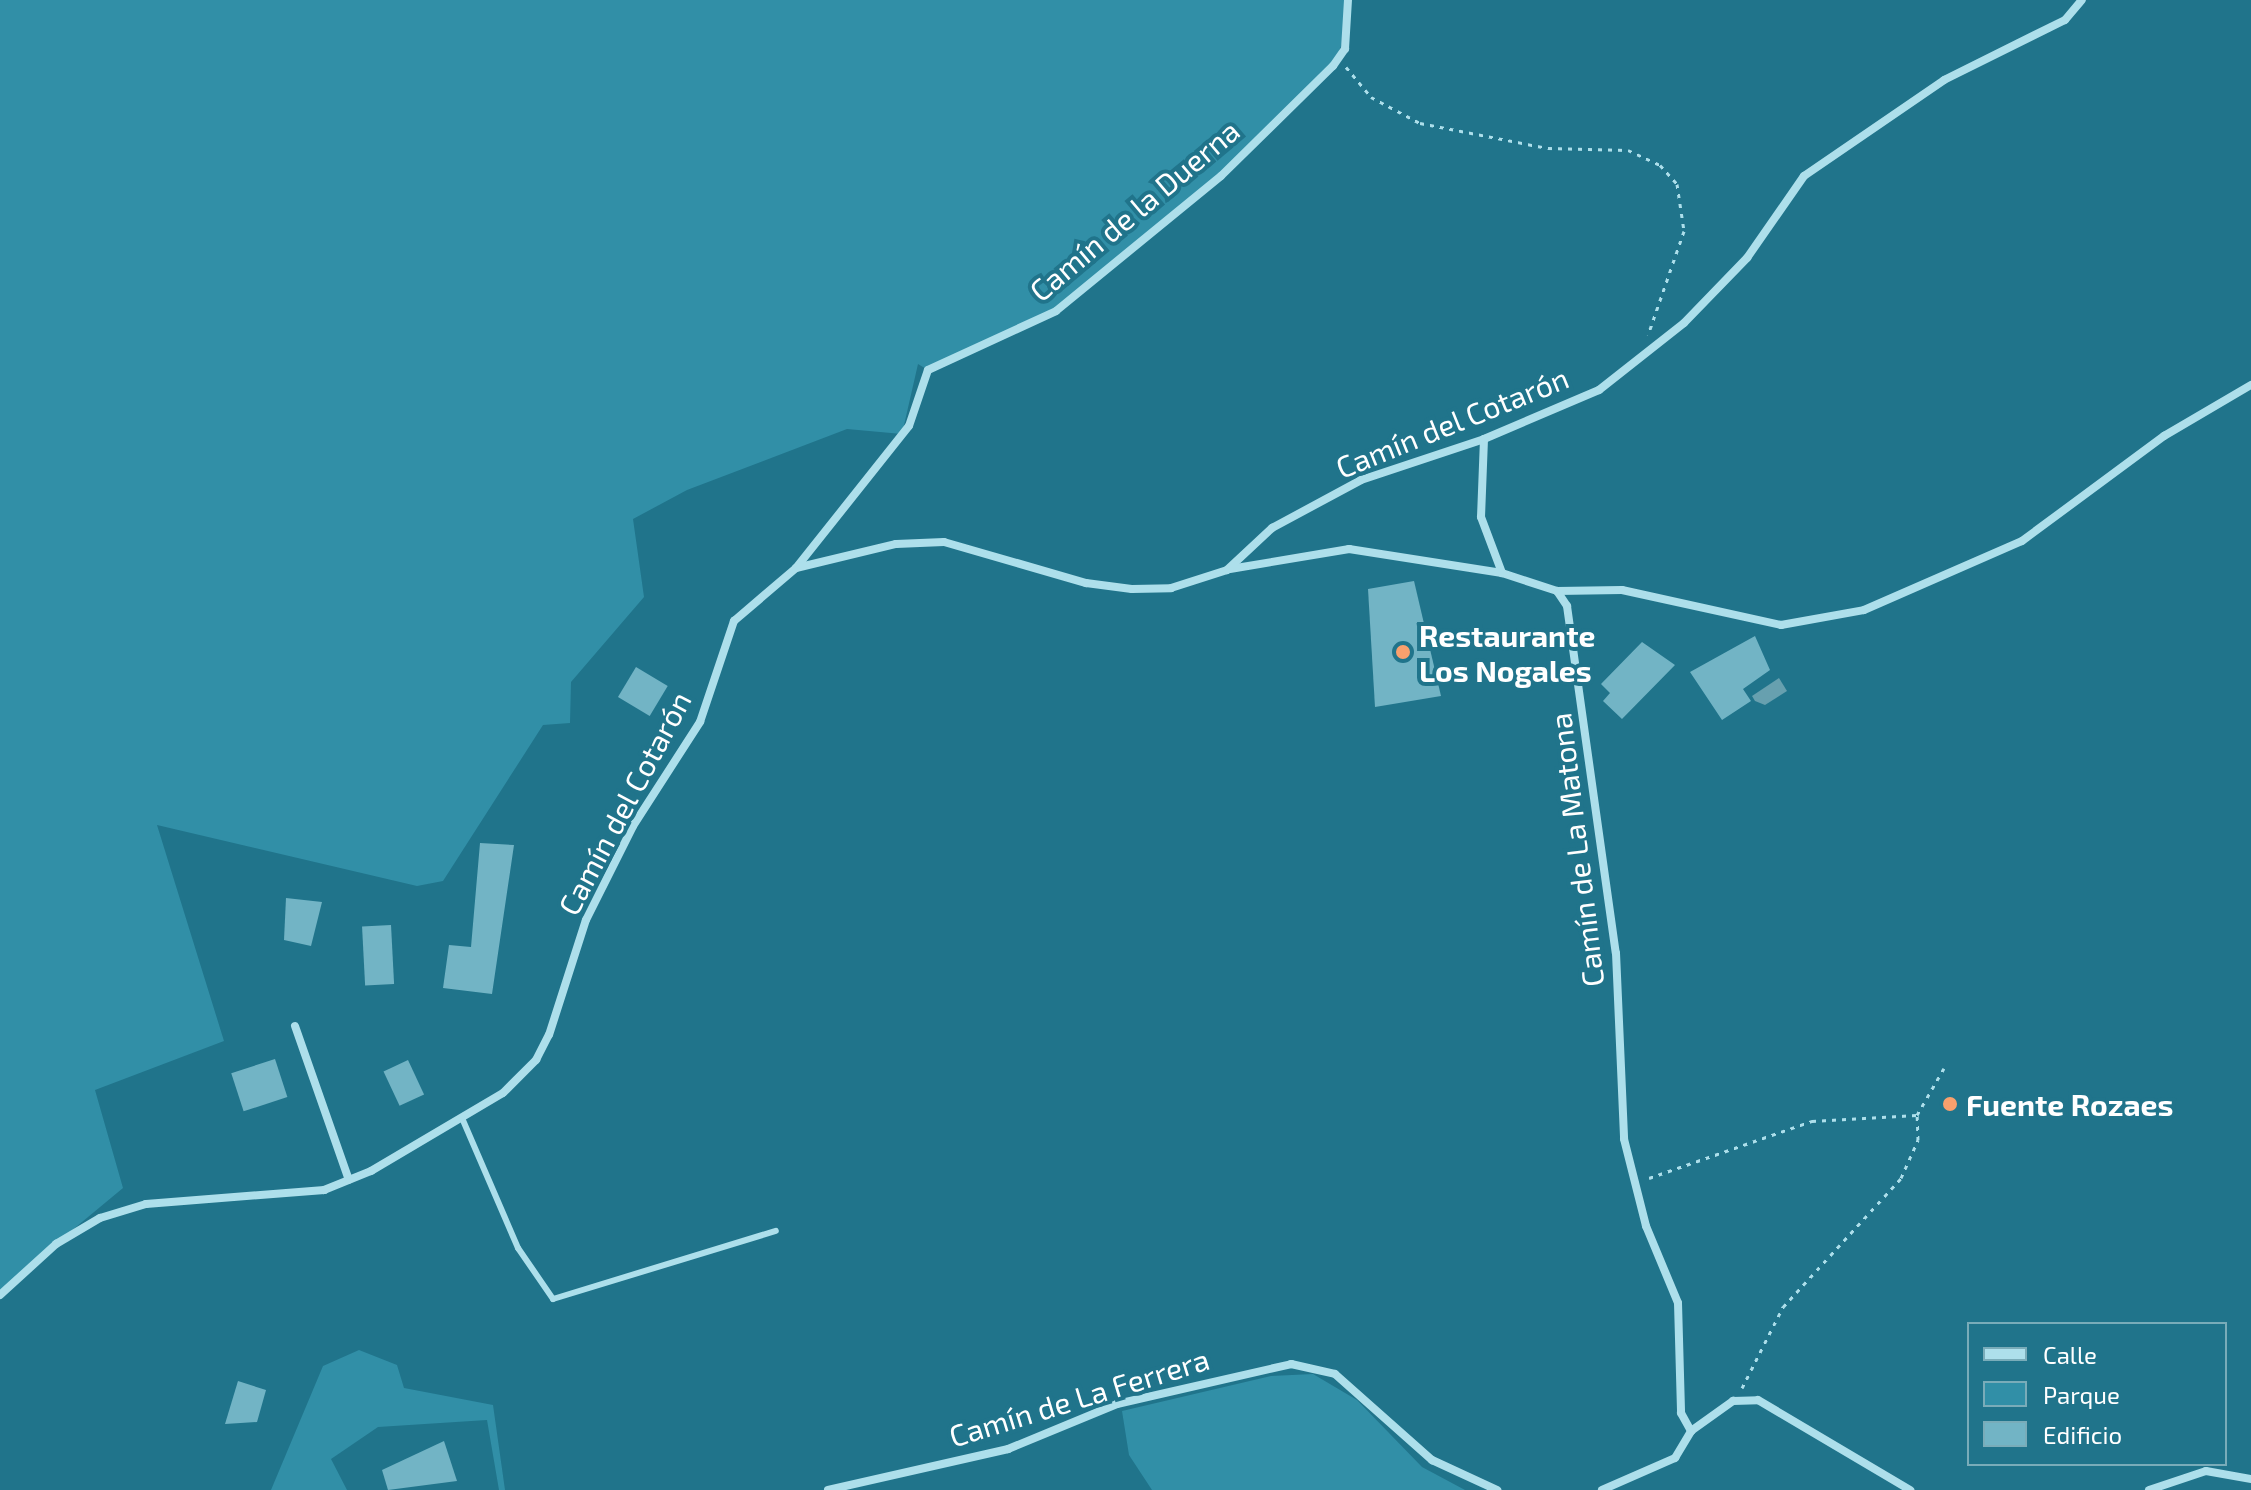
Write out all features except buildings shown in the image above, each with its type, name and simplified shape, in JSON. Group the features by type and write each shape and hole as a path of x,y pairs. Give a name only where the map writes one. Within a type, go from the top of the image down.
{"street":[{"path":"1339,58 1348,0"},
{"name":"Camín del Cotarón","path":"0,1295 56,1244 100,1218 146,1204 295,1193 349,1180 462,1118 536,1060 586,920 633,826 700,722 734,621 796,568 896,544 944,542 1086,583 1132,589 1171,588 1227,570 1272,528 1361,480 1484,439 1599,390 1647,358 1747,258 1804,176 1944,80 2065,20 2082,0"},
{"name":"Camín de la Duerna","path":"796,568 909,426 928,370 1056,311 1221,176 1339,58"},
{"path":"1227,570 1349,549 1502,573 1557,591 1622,590 1781,625 1852,614 2022,541 2164,436 2251,385"},
{"path":"1484,439 1481,517 1502,573"},
{"name":"Camín de La Matona","path":"1557,591 1572,623 1616,953 1618,1083 1634,1183 1678,1303 1681,1413 1691,1431"},
{"path":"295,1026 349,1180"},
{"name":"Camín de La Ferrera","path":"828,1490 1008,1449 1117,1404 1291,1364 1335,1374 1432,1460 1497,1490"},
{"path":"1602,1490 1650,1475 1675,1458 1691,1431 1738,1400 1769,1405 1910,1490"},
{"path":"2149,1490 2206,1471 2251,1479"}],"lane":[{"path":"462,1118 518,1248 553,1299 776,1231"}],"path":[{"path":"1339,58 1371,97 1420,123 1548,148 1628,150 1660,165 1677,184 1684,231 1648,334 1647,358"},
{"path":"1738,1400 1751,1360 1783,1307 1901,1178 1918,1140 1917,1115 1944,1068"},
{"path":"1634,1183 1812,1121 1917,1115"}],"green space":[{"path":"0,0 1348,0 1348,29 1333,66 1221,176 1056,311 928,370 918,364 902,434 847,429 687,490 633,519 644,597 571,682 570,723 543,725 443,881 417,886 157,825 224,1041 95,1090 123,1188 0,1290"},
{"path":"359,1350 397,1365 404,1388 493,1405 505,1490 499,1490 487,1420 378,1427 331,1459 347,1490 271,1490 323,1366"},
{"path":"1313,1374 1357,1400 1422,1467 1465,1490 1152,1490 1129,1455 1122,1411 1271,1376"}],"shaded area":[{"path":"1779,678 1787,691 1765,705 1755,701 1752,696"}],"place":[{"name":"Restaurante Los Nogales","path":"1403,652"},
{"name":"Fuente Rozaes","path":"1950,1104"}]}
